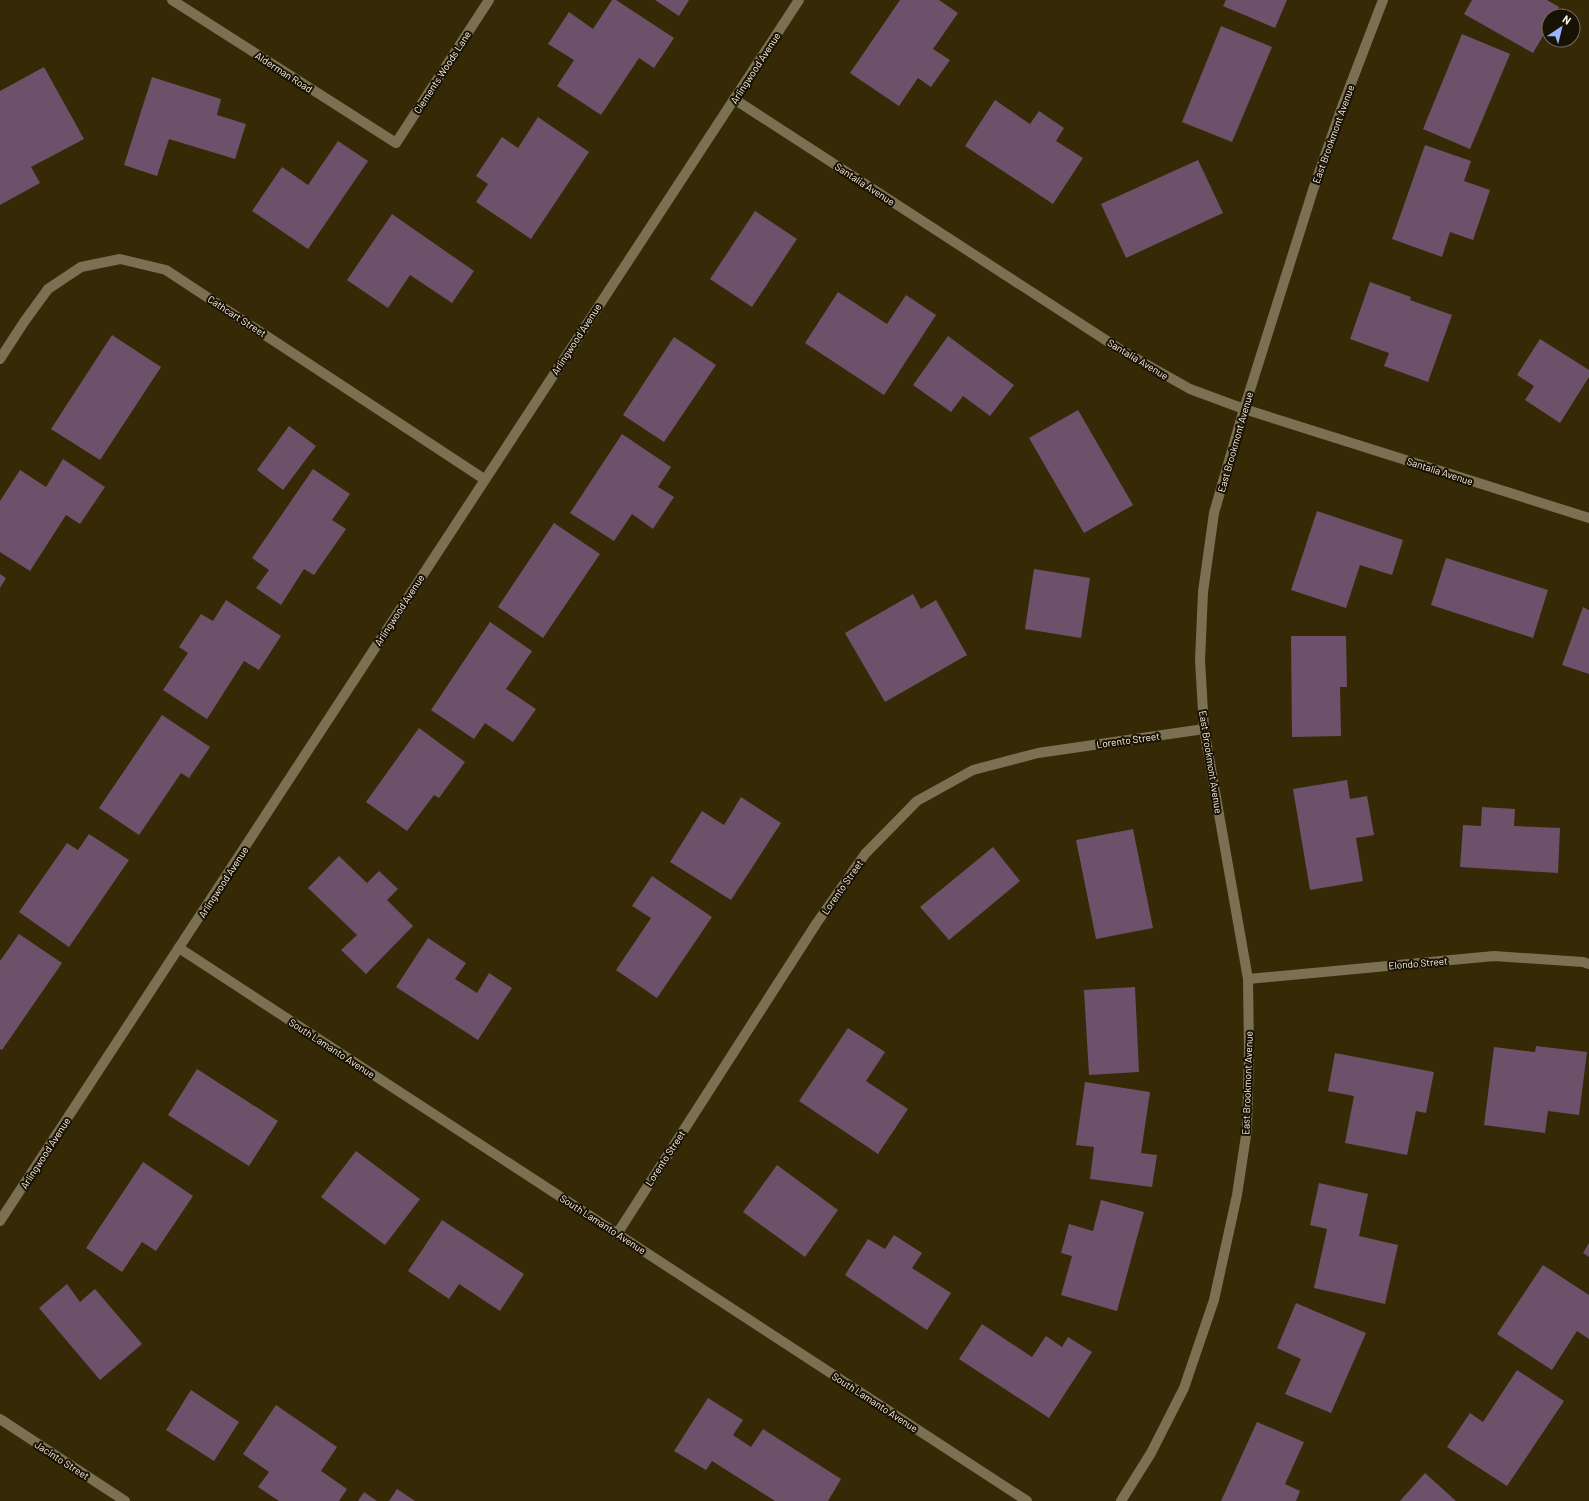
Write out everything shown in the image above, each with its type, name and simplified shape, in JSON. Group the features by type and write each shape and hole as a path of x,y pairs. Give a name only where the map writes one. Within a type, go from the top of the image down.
{"street":[{"name":"Alderman Road","path":"172,0 396,143"},
{"name":"Clements Woods Lane","path":"396,143 489,0"},
{"name":"Arlingwood Avenue","path":"0,1221 484,479 799,0"},
{"name":"East Brookmont Avenue","path":"1121,1501 1151,1453 1184,1388 1214,1300 1237,1195 1247,1129 1249,1053 1248,979 1204,729 1200,660 1203,592 1214,513 1244,409 1315,184 1342,107 1384,0"},
{"name":"Santalia Avenue","path":"734,99 1121,350 1190,389 1244,409 1589,518"},
{"name":"Cathcart Street","path":"0,359 48,289 81,267 120,259 166,270 484,479"},
{"name":"Lorento Street","path":"617,1234 816,924 865,854 916,801 973,770 1038,753 1204,729"},
{"name":"South Lamanto Avenue","path":"179,948 1027,1501"},
{"name":"Elondo Street","path":"1248,979 1494,956 1583,962 1589,964"},
{"name":"Jacinto Street","path":"0,1419 125,1501"}],"building":[{"path":"612,0 616,0 674,38 654,68 639,58 601,115 557,86 574,60 548,44 569,12 593,29"},
{"path":"655,0 689,0 679,16"},
{"path":"900,0 939,0 958,13 933,49 950,60 931,87 918,78 899,106 850,73"},
{"path":"1226,0 1287,0 1275,28 1223,6"},
{"path":"1472,0 1547,0 1559,7 1541,8 1541,40 1533,53 1464,14"},
{"path":"1221,26 1272,47 1232,142 1182,122"},
{"path":"1462,34 1510,54 1470,149 1423,129"},
{"path":"44,67 84,139 31,167 40,183 0,205 0,91"},
{"path":"152,77 221,99 217,115 246,124 235,159 169,139 157,176 124,165"},
{"path":"995,100 1030,124 1039,111 1064,128 1056,141 1083,158 1053,204 965,146"},
{"path":"538,117 589,152 531,239 476,202 488,184 476,176 502,137 518,148"},
{"path":"338,141 368,161 308,249 252,211 282,167 308,185"},
{"path":"1425,145 1471,161 1464,181 1490,190 1473,240 1450,232 1442,257 1392,239"},
{"path":"1198,160 1223,213 1126,258 1101,204"},
{"path":"755,211 797,239 752,307 710,279"},
{"path":"392,214 474,271 452,303 410,275 388,308 347,280"},
{"path":"1370,282 1411,297 1410,300 1452,315 1428,382 1384,366 1389,353 1350,339"},
{"path":"838,292 887,324 906,295 936,315 884,395 805,343"},
{"path":"112,335 161,367 100,460 51,429"},
{"path":"948,336 1014,385 990,416 963,396 951,412 913,385"},
{"path":"674,337 716,365 664,442 623,415"},
{"path":"1540,339 1589,370 1589,377 1560,423 1525,400 1534,386 1517,375"},
{"path":"1078,410 1133,505 1084,533 1029,438"},
{"path":"289,426 316,446 283,490 257,470"},
{"path":"622,434 671,467 658,487 674,497 653,529 632,514 614,541 570,513"},
{"path":"63,459 105,487 80,524 66,515 30,571 0,552 0,501 20,470 46,487"},
{"path":"313,469 350,494 332,520 346,529 314,575 304,569 281,605 256,588 269,570 252,558"},
{"path":"1317,511 1403,540 1392,575 1360,565 1346,608 1291,590"},
{"path":"554,523 600,554 543,638 498,607"},
{"path":"1446,558 1548,590 1533,638 1431,605"},
{"path":"1034,569 1090,578 1081,638 1025,629"},
{"path":"0,574 6,578 0,588"},
{"path":"913,594 921,609 936,600 967,655 885,702 845,633"},
{"path":"226,600 281,636 259,670 244,661 207,719 163,690 188,653 179,647 201,614 213,621"},
{"path":"1583,607 1589,610 1589,674 1562,665"},
{"path":"490,622 532,651 506,689 536,709 513,742 485,723 474,739 431,710"},
{"path":"1291,636 1346,636 1347,687 1340,687 1341,736 1292,737"},
{"path":"162,715 210,747 189,778 181,773 139,835 99,808"},
{"path":"419,728 465,762 439,798 434,795 407,831 366,802"},
{"path":"1347,780 1350,799 1367,796 1374,835 1356,838 1363,881 1310,890 1293,789"},
{"path":"741,797 781,823 731,900 670,862 702,811 724,825"},
{"path":"1482,807 1515,809 1514,826 1560,828 1558,873 1460,867 1463,825 1481,826"},
{"path":"1133,829 1153,928 1096,939 1076,840"},
{"path":"89,834 129,860 69,947 19,912 67,843 78,850"},
{"path":"993,847 1020,881 949,940 920,907"},
{"path":"339,856 367,883 379,871 398,889 387,900 413,926 366,974 341,950 357,935 308,888"},
{"path":"652,876 712,917 657,998 616,970 651,918 632,906"},
{"path":"19,934 62,963 2,1050 0,1049 0,961"},
{"path":"428,938 466,963 455,979 477,993 489,973 512,988 478,1040 396,987"},
{"path":"1135,987 1139,1072 1089,1075 1084,990"},
{"path":"848,1028 885,1052 866,1081 908,1109 878,1154 799,1101"},
{"path":"1536,1046 1587,1052 1579,1115 1548,1111 1545,1133 1484,1125 1494,1047 1535,1052"},
{"path":"1335,1053 1434,1072 1426,1113 1416,1111 1407,1155 1345,1143 1354,1096 1328,1091"},
{"path":"197,1069 278,1121 249,1166 168,1115"},
{"path":"1085,1082 1150,1092 1141,1153 1157,1155 1152,1187 1090,1179 1094,1147 1076,1145"},
{"path":"356,1151 420,1199 385,1245 321,1197"},
{"path":"143,1162 193,1196 156,1251 142,1242 122,1272 86,1248"},
{"path":"777,1165 838,1210 805,1257 743,1212"},
{"path":"1319,1183 1368,1194 1359,1236 1398,1245 1385,1304 1314,1288 1327,1229 1310,1225"},
{"path":"1101,1200 1144,1212 1117,1311 1061,1295 1072,1256 1061,1253 1069,1224 1093,1231"},
{"path":"442,1220 524,1274 500,1311 459,1284 449,1299 408,1271"},
{"path":"894,1235 922,1253 912,1268 951,1293 927,1330 845,1275 868,1239 885,1249"},
{"path":"1589,1243 1589,1257 1583,1253"},
{"path":"1543,1265 1589,1295 1589,1339 1577,1331 1552,1370 1497,1334"},
{"path":"67,1284 80,1302 95,1289 142,1344 100,1380 39,1308"},
{"path":"1296,1303 1366,1333 1331,1413 1285,1394 1301,1359 1277,1348"},
{"path":"982,1324 1032,1357 1046,1336 1062,1347 1068,1337 1092,1352 1049,1418 959,1359"},
{"path":"1517,1370 1564,1401 1507,1486 1447,1447 1470,1413 1483,1422"},
{"path":"191,1390 239,1422 214,1461 166,1430"},
{"path":"708,1398 743,1420 733,1435 751,1447 763,1429 841,1479 828,1501 775,1501 712,1461 706,1470 674,1451"},
{"path":"276,1405 337,1447 321,1471 347,1489 339,1501 279,1501 258,1487 269,1472 243,1454"},
{"path":"1257,1422 1304,1442 1285,1484 1300,1491 1296,1501 1221,1501"},
{"path":"1425,1473 1456,1501 1400,1501"},
{"path":"397,1489 415,1501 389,1501"},
{"path":"364,1492 377,1501 358,1501"}]}
